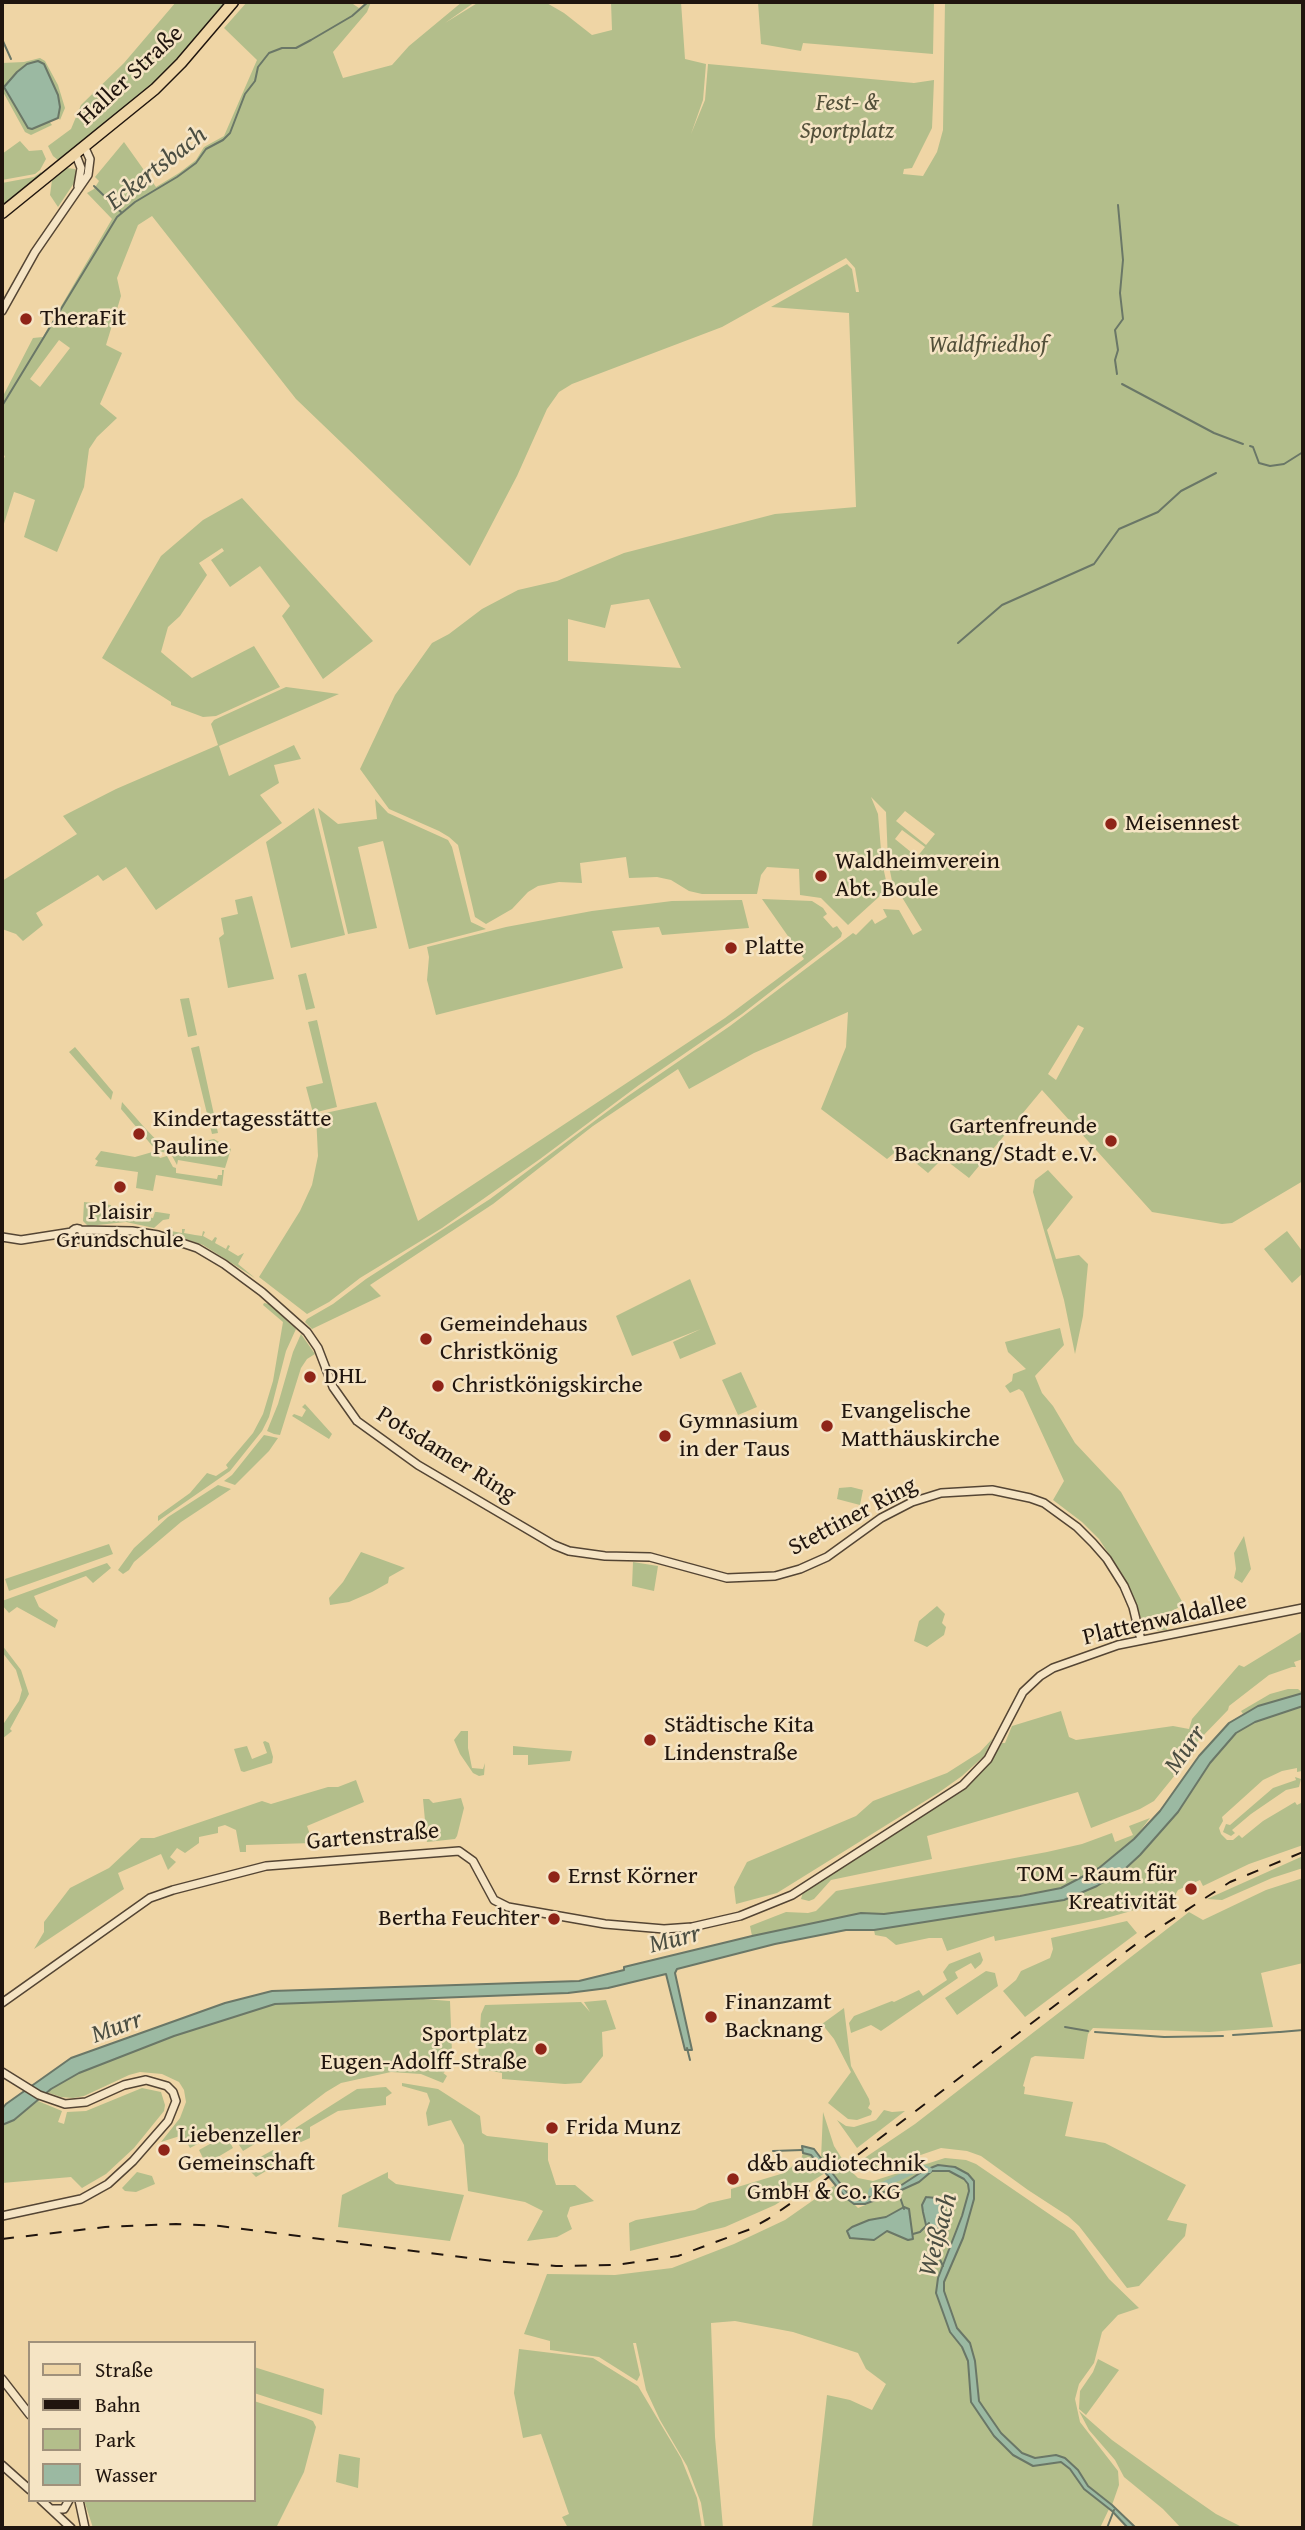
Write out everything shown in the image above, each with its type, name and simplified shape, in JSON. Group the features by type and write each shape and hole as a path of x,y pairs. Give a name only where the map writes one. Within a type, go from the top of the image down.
{"main road":[{"name":"Haller Straße","path":"2,213 85,148 169,76 233,2"}],"street":[{"path":"2,311 35,252 90,170 89,155 85,148"},
{"path":"76,155 81,172 76,194"},
{"name":"Potsdamer Ring","path":"2,1237 21,1240 70,1234 77,1240 84,1233 141,1232 158,1234 206,1252 289,1314 307,1332 318,1348 333,1387 357,1422 418,1465 517,1523"},
{"name":"Stettiner Ring","path":"517,1523 554,1545 579,1554 638,1555 727,1578 763,1578 800,1569 827,1557 881,1518 912,1502 941,1493 992,1490 1044,1503 1085,1535 1107,1559 1124,1586 1133,1606 1141,1640"},
{"name":"Plattenwaldallee","path":"792,1895 963,1785 988,1759 1020,1696 1040,1676 1053,1668 1141,1640 1303,1608"},
{"name":"Gartenstraße","path":"2,2003 150,1898 266,1866 458,1851 473,1861 491,1895 502,1905 605,1924 664,1929 692,1927 740,1916 792,1895"},
{"path":"2,2072 50,2100 65,2104 77,2104 124,2085 146,2080 160,2082 173,2092 176,2101 168,2121 133,2161 108,2184 81,2199 2,2216"},
{"path":"2,2379 28,2412"},
{"path":"2,2465 28,2488"},
{"path":"43,2502 71,2528"},
{"path":"50,2509 62,2510 68,2502"},
{"path":"79,2502 85,2528"}],"green space":[{"path":"176,2 228,2 153,85 59,161 48,146 71,129 81,105 124,63"},
{"path":"247,2 350,2 359,8 366,2 371,2 367,12 333,52 343,78 392,65 409,46 462,2 475,2 445,23 479,2 545,2 592,35 612,30 611,2 681,2 685,59 706,64 703,100 691,134 705,100 708,64 914,83 934,80 932,128 912,168 904,169 903,174 923,176 937,152 943,130 945,2 1303,2 1303,1181 1232,1223 1222,1224 1152,1212 1042,1090 969,1178 943,1158 928,1173 899,1149 887,1159 821,1109 846,1047 848,1012 754,1053 689,1089 678,1069 593,1126 493,1204 370,1285 381,1296 312,1329 305,1322 490,1199 628,1096 730,1026 853,933 856,935 872,919 875,924 887,917 883,909 899,910 913,935 922,930 892,881 888,861 886,812 871,797 878,814 887,885 881,895 848,925 821,898 800,895 799,869 767,867 761,875 757,894 702,894 689,891 671,880 657,877 629,878 626,857 580,863 582,883 559,882 538,886 528,892 512,909 486,924 475,917 458,845 439,831 389,809 360,769 395,695 432,643 449,634 482,609 518,590 557,581 624,553 775,514 856,507 849,313 771,307 847,264 852,269 856,292 859,292 855,268 846,258 722,327 572,384 559,392 547,409 517,476 470,566 296,399 152,216 138,225 117,278 121,296 106,345 122,353 100,404 117,418 97,437 89,449 84,487 57,552 24,537 35,500 20,494 14,492 2,530 2,464 5,456 2,454 2,398 33,338 43,337 50,324 54,328 56,324 53,320 112,219 87,193 94,189 99,181 95,177 124,142 156,187 196,160 204,147 224,136 257,60 224,28","holes":["59,340 70,348 40,387 30,379","649,599 681,668 568,661 568,619 605,628 611,605","905,811 935,834 926,845 896,821","902,830 925,847 917,857 895,839","1078,1025 1084,1028 1056,1080 1048,1074"]},
{"path":"758,2 934,2 933,54 803,43 801,51 761,44"},
{"path":"40,58 45,61 58,85 65,108 60,120 57,115 60,107 58,95 44,64 35,128 49,121 52,125 31,135 25,132 2,90 2,63"},
{"path":"20,141 29,151 42,150 46,159 35,174 2,180 2,154"},
{"path":"67,168 75,169 78,177 58,207 50,195 52,180"},
{"path":"41,172 42,174 2,206 2,183 34,177"},
{"path":"242,498 373,641 323,679 282,616 290,606 260,566 230,587 211,560 224,551 222,548 199,563 207,575 180,616 168,627 161,652 192,678 254,646 280,687 216,716 203,717 171,705 171,702 102,658 161,556 203,520"},
{"path":"286,687 339,694 219,746 229,776 294,745 301,759 274,765 279,783 260,795 282,823 156,910 126,867 103,881 98,875 36,913 43,925 23,941 16,934 2,929 2,881 77,834 63,816 116,789 218,745 211,724 214,720"},
{"path":"375,799 388,813 448,840 471,922 486,929 409,949 383,841 358,847 377,928 348,934 318,808 338,824 377,819"},
{"path":"314,808 345,935 291,948 266,842"},
{"path":"252,896 274,979 228,988 219,938 224,934 221,918 238,914 235,900"},
{"path":"762,899 812,901 823,908 827,914 823,917 833,928 837,926 842,933 841,937 742,1014 639,1085 540,1159 442,1228 360,1278 329,1302 307,1314 259,1277 300,1211 312,1185 318,1156 316,1115 376,1102 418,1221 725,1018 804,959"},
{"path":"742,900 749,928 662,935 659,927 612,931 623,968 436,1015 427,980 427,947 506,927 592,911 672,901"},
{"path":"306,973 315,1008 306,1010 298,975"},
{"path":"189,998 197,1035 188,1037 180,999"},
{"path":"317,1020 337,1107 313,1113 306,1087 323,1083 308,1022"},
{"path":"199,1046 218,1133 212,1134 191,1048"},
{"path":"75,1047 113,1092 111,1100 69,1052"},
{"path":"122,1102 162,1146 154,1148 121,1109"},
{"path":"214,1139 231,1149 225,1168 178,1160 177,1165 171,1154 158,1151"},
{"path":"101,1151 135,1157 156,1151 160,1158 167,1156 176,1168 176,1173 217,1179 224,1170 222,1186 156,1175 153,1191 136,1188 138,1172 95,1166 98,1161 95,1159"},
{"path":"1048,1170 1073,1197 1047,1230 1056,1259 1079,1255 1088,1264 1083,1316 1075,1354 1064,1300 1033,1192 1035,1180"},
{"path":"84,1202 111,1205 110,1213 137,1216 138,1212 153,1218 155,1212 170,1214 169,1219 163,1220 154,1228 126,1222 88,1226 83,1221"},
{"path":"172,1227 171,1231 182,1233 182,1229 185,1229 184,1233 202,1236 203,1231 203,1236 212,1241 217,1238 215,1243 226,1249 230,1246 228,1250 238,1256 244,1253 238,1264 255,1278 203,1245 165,1232"},
{"path":"1287,1231 1303,1252 1303,1273 1292,1283 1264,1249"},
{"path":"690,1279 716,1344 680,1359 673,1342 701,1329 632,1356 616,1316"},
{"path":"269,1304 296,1329 286,1351 269,1417 262,1431 230,1471 158,1521 158,1516 190,1493 207,1473 216,1476 228,1468 226,1465 253,1433 263,1414 273,1381 283,1322 263,1305"},
{"path":"1060,1328 1064,1345 1035,1376 1042,1393 1075,1443 1121,1492 1184,1605 1165,1614 1167,1630 1150,1631 1145,1628 1124,1577 1099,1539 1053,1500 1064,1481 1023,1392 1019,1389 1010,1393 1005,1386 1012,1381 1013,1374 1026,1369 1008,1352 1005,1342"},
{"path":"301,1334 315,1354 307,1359 301,1368 280,1435 274,1434 267,1431"},
{"path":"741,1372 757,1407 738,1415 722,1380"},
{"path":"305,1404 332,1434 329,1439 292,1416 294,1414 302,1417 306,1410 302,1407"},
{"path":"264,1435 278,1438 269,1451 235,1485 224,1481 232,1475"},
{"path":"218,1485 231,1489 181,1522 134,1562 129,1570 123,1574 118,1570 134,1548 168,1517"},
{"path":"839,1488 863,1490 860,1505 837,1499"},
{"path":"1244,1536 1251,1569 1242,1583 1234,1578 1234,1553"},
{"path":"109,1544 113,1554 9,1591 5,1579"},
{"path":"361,1552 405,1568 389,1577 388,1583 372,1592 349,1602 330,1605 329,1598 343,1582"},
{"path":"633,1562 658,1566 654,1591 632,1586"},
{"path":"107,1563 111,1568 93,1583 86,1576 34,1596 39,1607 58,1620 55,1628 17,1607 9,1613 2,1605 2,1601"},
{"path":"937,1606 945,1614 942,1623 946,1627 944,1635 927,1647 914,1641 919,1621"},
{"path":"1303,1631 1303,1659 1294,1662 1296,1667 1269,1675 1229,1706 1198,1741 1184,1764 1154,1801 1140,1809 1091,1828 1078,1792 927,1836 932,1859 831,1880 814,1899 801,1899 803,1892 965,1788 991,1761 1002,1743 1005,1743 1012,1726 1061,1711 1069,1737 1076,1740 1173,1726 1189,1729 1192,1719 1239,1665 1244,1667"},
{"path":"2,1645 21,1670 29,1694 10,1729 12,1731 2,1739 2,1726 19,1701 22,1690 16,1670 2,1652"},
{"path":"1298,1689 1303,1693 1258,1706 1243,1714 1241,1711 1270,1694"},
{"path":"1303,1706 1302,1771 1297,1772 1297,1768 1282,1771 1263,1780 1222,1817 1219,1828 1227,1840 1233,1840 1239,1835 1242,1838 1263,1821 1295,1802 1297,1805 1303,1802 1303,1845 1249,1864 1203,1886 1200,1880 1178,1890 1173,1899 1103,1919 995,1941 994,1936 947,1951 942,1938 896,1945 886,1937 875,1935 874,1930 1064,1900 1126,1868 1178,1812 1210,1763 1236,1733 1255,1722"},
{"path":"461,1731 468,1731 472,1768 483,1769 485,1763 484,1775 473,1773 460,1754 454,1740"},
{"path":"993,1738 984,1756 938,1793 777,1893 736,1904 734,1887 747,1862 856,1816 873,1801 947,1773 980,1752"},
{"path":"263,1742 269,1743 272,1763 241,1771 234,1749 247,1746 252,1759 267,1753"},
{"path":"513,1746 572,1751 570,1761 528,1765 528,1755 513,1755"},
{"path":"1295,1777 1301,1779 1299,1787 1286,1790 1251,1814 1232,1830 1235,1833 1231,1836 1223,1832 1226,1824 1230,1825 1273,1788 1296,1780"},
{"path":"356,1780 364,1802 307,1826 313,1843 246,1845 246,1852 240,1852 236,1830 225,1825 218,1827 218,1833 199,1837 199,1843 185,1853 177,1848 170,1857 176,1862 168,1870 161,1854 118,1873 124,1889 34,1949 44,1932 44,1922 70,1888 109,1868 141,1838 154,1838 262,1801 271,1804"},
{"path":"461,1798 464,1808 455,1839 427,1842 423,1799 429,1799 433,1803"},
{"path":"1150,1818 1134,1839 1117,1854 1099,1868 1061,1888 884,1914 861,1913 752,1936 750,1926 786,1912 816,1911 836,1891 1047,1852 1082,1844 1112,1833 1115,1842 1133,1835 1129,1826"},
{"path":"1303,1856 1303,1868 1222,1900 1207,1899"},
{"path":"1303,1878 1303,1963 1261,1973 1273,2027 1209,2032 1093,2028 1088,2034 1084,2059 1031,2058 1023,2086 1024,2094 1073,2102 1065,2136 1105,2143 1186,2185 1167,2220 1187,2224 1185,2236 1139,2286 1127,2288 1079,2226 1068,2216 981,2156 967,2151 941,2148 874,2171 869,2171 857,2163 915,2124 1189,1912 1203,1920 1266,1890"},
{"path":"1127,1921 1137,1933 1025,2017 1003,1991 1016,1980 1021,1971 1050,1958 1053,1949 1051,1938"},
{"path":"980,1952 983,1960 975,1969 971,1963 955,1972 958,1978 881,2031 871,2025 851,2033 849,2023 854,2016 919,1990 923,1996 947,1980 943,1972 949,1964"},
{"path":"986,1971 995,1973 998,1986 957,2015 945,1998"},
{"path":"423,1999 450,2001 452,2053 444,2073 442,2072 447,2076 443,2083 421,2074 391,2072 341,2083 243,2151 228,2128 190,2148 183,2135 161,2142 180,2118 186,2102 179,2082 162,2074 140,2072 84,2096 73,2098 46,2092 79,2073 170,2037 275,2004"},
{"name":"Sportplatz Eugen-Adolff-Straße","path":"606,2000 616,2029 602,2032 603,2056 581,2083 502,2079 502,2073 481,2069 478,2060 481,2014 485,2005 581,2002 590,2012 584,2002"},
{"path":"844,2008 851,2066 869,2099 868,2108 872,2111 871,2115 857,2120 848,2119 828,2103 851,2072 834,2039 822,2024"},
{"path":"402,2083 438,2089 480,2116 482,2133 487,2136 548,2143 548,2160 556,2185 575,2185 594,2201 570,2207 567,2216 572,2229 557,2237 527,2241 543,2211 525,2202 468,2191 464,2145 451,2120 428,2126 426,2113 430,2101 427,2093 402,2086"},
{"path":"386,2087 392,2093 386,2097 386,2105 338,2111 310,2127 310,2138 301,2142 283,2136 357,2089"},
{"path":"142,2088 161,2092 164,2111 134,2148 106,2174 82,2188 71,2177 2,2183 2,2125 14,2120 38,2101 62,2111 58,2122 64,2124 67,2112 86,2111"},
{"path":"884,2110 905,2111 857,2148 837,2120 846,2126 854,2127 876,2120"},
{"path":"823,2112 834,2146 858,2178 873,2181 945,2158 976,2164 1074,2231 1109,2279 1139,2308 1118,2315 1102,2332 1094,2363 1079,2384 1075,2399 1080,2422 1118,2471 1119,2485 1112,2505 1088,2486 1078,2470 1056,2455 1035,2458 1022,2453 1001,2433 979,2401 975,2360 970,2343 957,2328 944,2291 944,2282 969,2219 974,2181 955,2167 930,2167 897,2188 867,2199 853,2198 821,2159"},
{"path":"226,2135 233,2148 206,2164 199,2150"},
{"path":"273,2150 281,2162 256,2177 251,2172 251,2162"},
{"path":"803,2153 811,2155 825,2173 775,2205 725,2227 630,2251 629,2223 695,2210 709,2203 731,2198 731,2189 784,2173 801,2159"},
{"path":"943,2170 961,2176 968,2184 969,2191 962,2216 938,2278 936,2293 950,2332 962,2347 968,2362 970,2393 1004,2447 1033,2466 1061,2462 1070,2469 1085,2490 1109,2509 1100,2528 812,2528 827,2395 850,2400 872,2410 886,2384 866,2369 858,2353 793,2332 735,2321 711,2323 715,2437 723,2528 705,2528 701,2503 687,2466 646,2390 636,2343 633,2343 640,2375 637,2381 599,2357 550,2350 550,2341 524,2334 547,2274 615,2275 672,2268 734,2244 785,2220 835,2185 858,2208 905,2189 932,2171","holes":["904,2207 908,2209 913,2239 908,2240 887,2231 874,2240 850,2238 852,2227 886,2217"]},
{"path":"137,2172 152,2176 155,2184 136,2192 125,2191 122,2188"},
{"path":"388,2172 388,2178 396,2184 464,2195 450,2241 338,2227 342,2195"},
{"path":"519,2349 593,2358 638,2386 681,2458 697,2498 702,2528 568,2528 562,2517 569,2514 541,2434 523,2438 514,2393"},
{"path":"1098,2359 1119,2370 1086,2415 1079,2409 1080,2391"},
{"path":"256,2368 324,2389 322,2415 256,2394"},
{"path":"256,2402 306,2418 313,2421 316,2427 304,2472 276,2528 93,2528 85,2502 256,2502"},
{"path":"1079,2411 1112,2440 1180,2489 1216,2514 1244,2528 1181,2528 1163,2509 1124,2477 1115,2460 1089,2430"},
{"path":"339,2454 360,2458 358,2488 336,2482"}],"water":[{"path":"38,61 44,64 58,95 60,107 58,118 32,129 28,128 4,87 27,64"},
{"path":"1303,1693 1303,1706 1255,1722 1236,1733 1210,1763 1178,1812 1140,1855 1126,1868 1097,1886 1064,1900 874,1930 846,1930 775,1944 677,1969 675,1973 692,2050 685,2050 666,1974 608,1988 568,1993 275,2004 174,2036 79,2073 51,2089 14,2120 2,2125 2,2109 6,2104 71,2058 225,2003 272,1991 579,1981 624,1970 624,1967 752,1936 861,1913 884,1914 1061,1888 1099,1868 1134,1839 1160,1811 1199,1756 1229,1723 1258,1706"},
{"path":"802,2146 814,2149 849,2195 859,2200 897,2188 923,2171 938,2165 955,2167 968,2174 974,2181 974,2199 963,2238 944,2282 944,2291 957,2328 970,2343 975,2361 979,2401 1001,2433 1022,2453 1035,2458 1056,2455 1065,2458 1078,2470 1088,2486 1136,2528 1128,2528 1112,2511 1084,2489 1070,2469 1061,2462 1033,2466 1013,2455 994,2436 971,2402 968,2361 962,2347 950,2332 936,2293 938,2278 969,2191 964,2179 949,2171 932,2171 919,2182 897,2192 865,2204 854,2204 811,2155 803,2153"},
{"path":"926,2197 936,2198 945,2205 946,2217 934,2236 926,2225 923,2212 922,2205"},
{"path":"904,2207 909,2209 913,2239 908,2240 887,2231 874,2240 850,2238 847,2231 852,2227 886,2217"}],"waterway":[{"name":"Eckertsbach","path":"2,406 117,217 135,202 196,163 206,149 230,133 245,94 255,81 258,67 269,53 282,48 296,48 352,16 368,2"},
{"path":"2,39 11,59"},
{"path":"94,186 121,212"},
{"path":"1117,374 1115,330 1123,319 1120,293 1123,260 1118,205"},
{"path":"1122,384 1214,433 1243,444"},
{"path":"1250,446 1253,447 1259,463 1270,466 1284,464 1303,452"},
{"path":"958,643 1002,605 1094,564 1119,529 1158,512 1181,491 1216,473"},
{"path":"1065,2027 1088,2031"},
{"path":"1280,2032 1303,2030"},
{"path":"1095,2032 1164,2037 1223,2036"},
{"path":"1233,2035 1279,2032"},
{"name":"Weißach","path":"687,2048 690,2060"},
{"name":"Weißach","path":"773,2151 802,2150"},
{"path":"871,2193 872,2190 922,2167 929,2170"},
{"path":"898,2191 904,2209"},
{"path":"913,2234 920,2232 929,2223"},
{"path":"934,2235 934,2247 943,2266"},
{"path":"1107,2528 1114,2510"}],"railway":[{"path":"2,2239 105,2227 176,2224 220,2226 492,2261 556,2266 616,2265 678,2256 748,2230 768,2219 826,2179 1148,1935 1230,1882 1303,1852"}],"place":[{"name":"TheraFit","path":"26,319"},
{"name":"Meisennest","path":"1111,824"},
{"name":"Waldheimverein Abt. Boule","path":"821,876"},
{"name":"Platte","path":"731,948"},
{"name":"Kindertagesstätte Pauline","path":"139,1134"},
{"name":"Gartenfreunde Backnang/Stadt e.V.","path":"1111,1141"},
{"name":"Plaisir Grundschule","path":"120,1187"},
{"name":"Gemeindehaus Christkönig","path":"426,1339"},
{"name":"DHL","path":"310,1377"},
{"name":"Christkönigskirche","path":"438,1386"},
{"name":"Evangelische Matthäuskirche","path":"827,1426"},
{"name":"Gymnasium in der Taus","path":"665,1436"},
{"name":"Städtische Kita Lindenstraße","path":"650,1740"},
{"name":"Ernst Körner","path":"554,1877"},
{"name":"TOM - Raum für Kreativität","path":"1191,1889"},
{"name":"Bertha Feuchter","path":"554,1919"},
{"name":"Finanzamt Backnang","path":"711,2017"},
{"name":"Sportplatz Eugen-Adolff-Straße","path":"541,2049"},
{"name":"Frida Munz","path":"552,2128"},
{"name":"Liebenzeller Gemeinschaft","path":"164,2150"},
{"name":"d&b audiotechnik GmbH & Co. KG","path":"733,2179"}],"park label":[{"name":"Fest- & Sportplatz","path":"847,118"},
{"name":"Waldfriedhof","path":"988,346"}],"water label":[{"name":"Murr","path":"1186,1750"},
{"name":"Murr","path":"675,1940"},
{"name":"Murr","path":"117,2028"}]}
